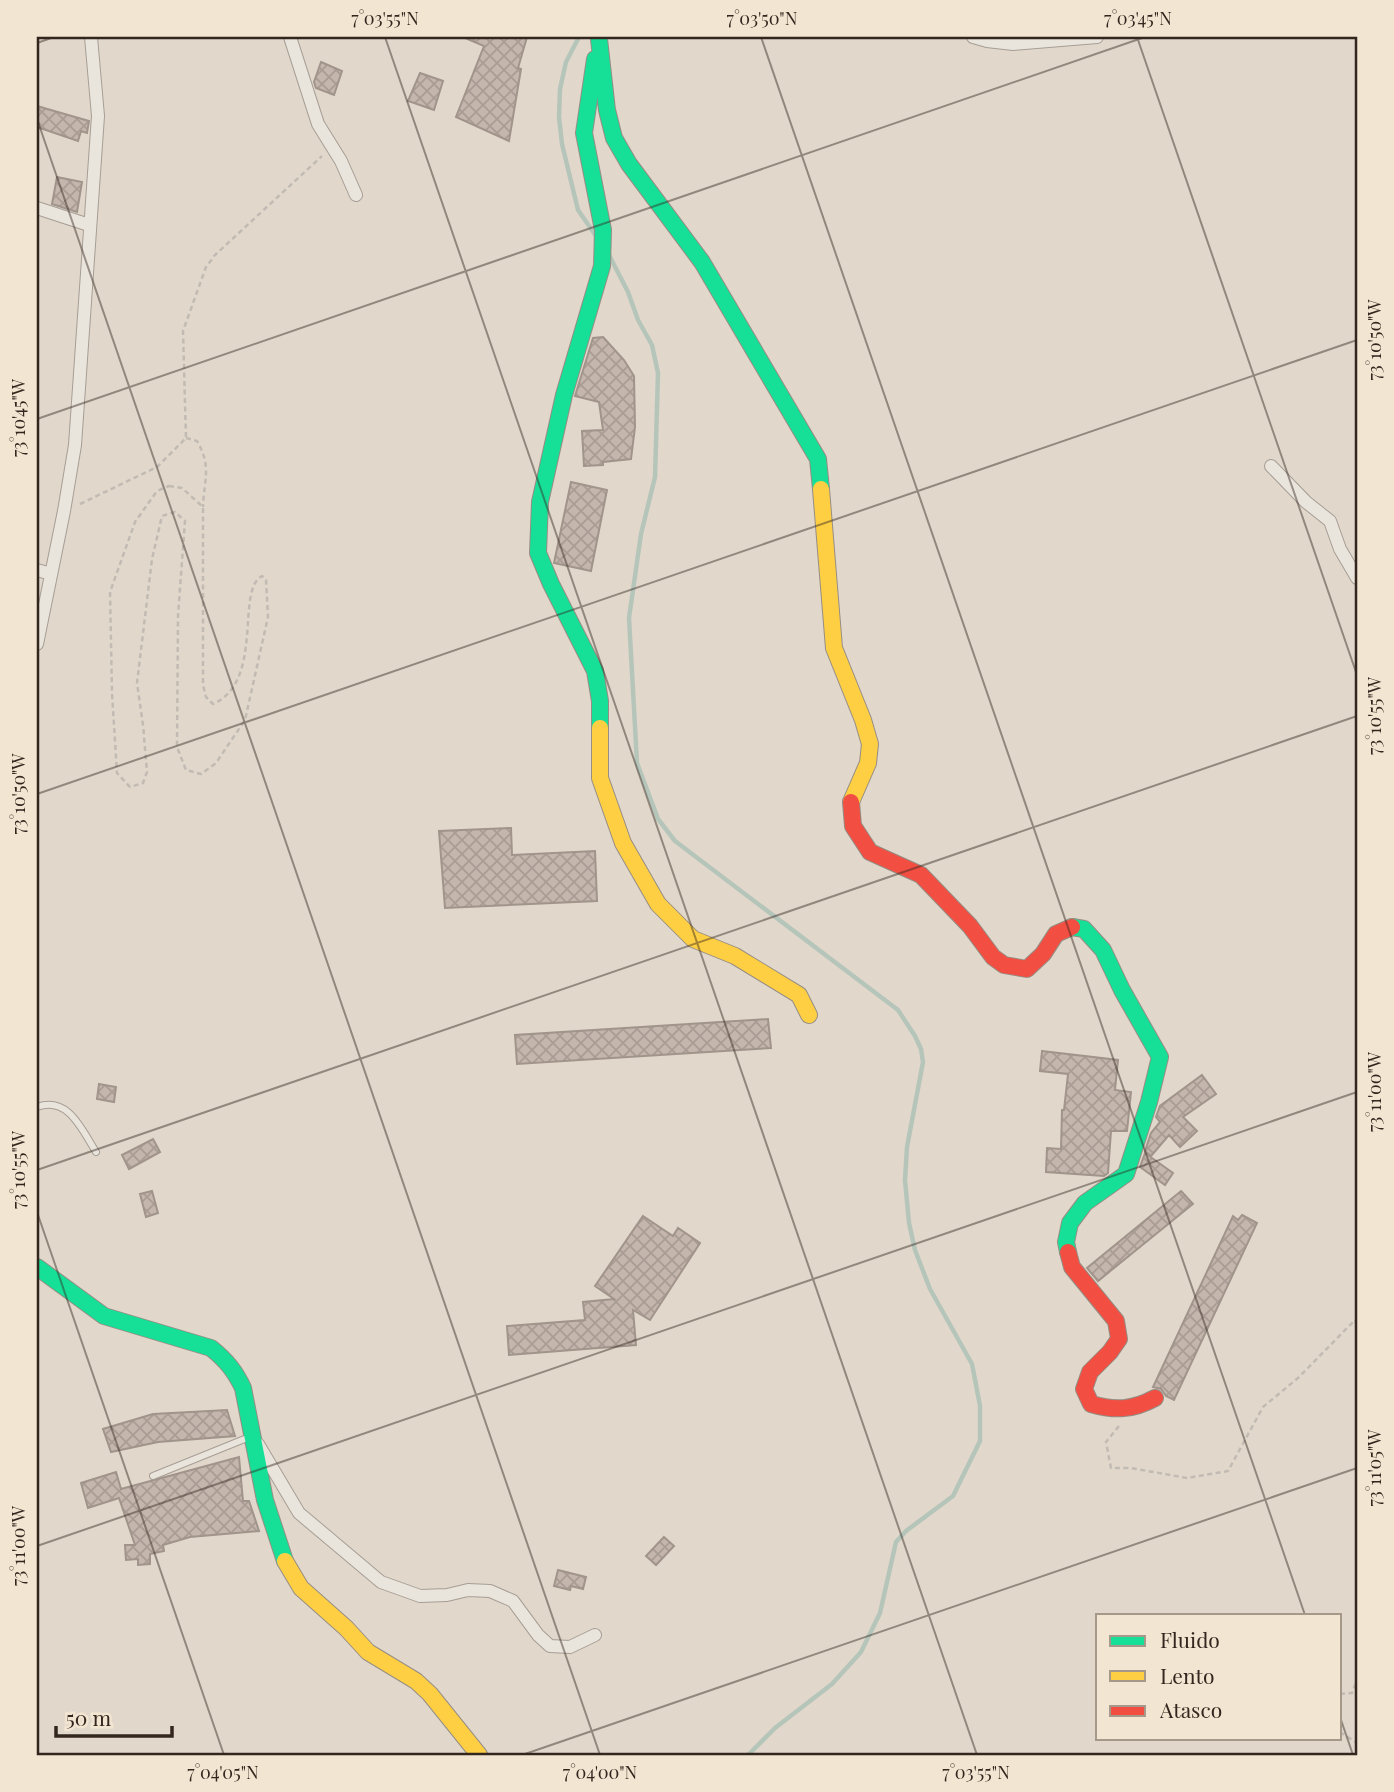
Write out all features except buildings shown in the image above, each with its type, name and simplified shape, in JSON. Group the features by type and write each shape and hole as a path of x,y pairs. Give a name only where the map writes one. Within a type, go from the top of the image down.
{"street":[{"path":"37,644 75,445 98,116 91,37"},
{"path":"290,37 318,124 356,195"},
{"path":"973,37 1013,44 1097,37"},
{"path":"599,38 584,134 603,230 603,266 564,396 540,502 538,552 595,671 600,701 600,778 623,843 658,904 693,939 735,956 799,995 809,1015"},
{"path":"599,38 607,110 614,138 629,164 702,262 818,459 834,649 870,744 868,763 850,805 853,826 859,838 870,852 921,875 970,926 993,957 1004,965 1027,969 1044,954 1056,934 1074,926 1084,929 1103,950 1160,1057 1126,1174 1085,1203 1070,1223 1066,1242 1072,1267 1116,1321 1119,1339 1090,1372 1084,1389 1091,1404 1106,1409 1133,1410 1155,1398"},
{"path":"37,208 89,225"},
{"path":"1271,466 1306,502 1330,521 1340,549 1357,578"},
{"path":"37,570 51,573"},
{"path":"37,1268 104,1316 211,1348 224,1356 233,1367 249,1407 260,1477 271,1518 288,1567 303,1594 345,1627 367,1651 419,1684 447,1711 479,1755"},
{"path":"253,1436 299,1513 382,1582 420,1597 468,1590 489,1591 513,1601 538,1635 550,1646 570,1647 594,1635"}],"lane":[{"path":"37,1107 50,1103 62,1106 96,1152"},
{"path":"153,1476 253,1436"}],"path":[{"path":"64,511 157,467 186,438 183,331 206,267 215,255 332,147"},
{"path":"186,438 197,441 205,455 208,469 204,507 203,685 205,697 213,704 225,698 241,675 251,604 250,589 255,580 262,576 266,580 268,617 244,720 216,763 201,775 186,770 177,747 178,616 185,522 175,512 162,516 152,559 137,683 144,725 147,772 143,783 130,787 117,773 110,592 135,523 157,491 169,486 181,488 204,507"},
{"path":"1133,1410 1106,1442 1111,1468 1131,1468 1187,1478 1228,1471 1263,1407 1298,1378 1354,1321 1357,1326"},
{"path":"1357,1461 1357,1466"},
{"path":"1342,1694 1352,1693 1357,1680"},
{"path":"1342,1732 1357,1743"}],"waterway":[{"path":"579,37 566,62 560,89 559,117 562,144 578,210 596,236"},
{"path":"609,255 652,345 658,373 655,477 641,534 629,618 637,763 658,819 675,841 898,1010 915,1036 923,1062 907,1147 905,1180 909,1223 915,1250 930,1289 972,1364 980,1406 980,1441 953,1496 906,1531 896,1542 880,1613 861,1652 832,1684 775,1728 748,1755"}],"traffic: fast":[{"path":"599,39 607,110 614,138 629,164 702,262 818,459 821,489"},
{"path":"595,59 584,133 603,230 602,266 564,395 540,502 538,553 595,671 600,701 600,728"},
{"path":"1068,1252 1066,1242 1070,1223 1085,1203 1126,1174 1160,1057 1103,950 1084,929 1072,927"},
{"path":"37,1267 104,1316 211,1348 230,1366 243,1388 265,1500 285,1561"}],"traffic: slow":[{"path":"821,489 834,648 870,744 868,763 851,802"},
{"path":"600,728 600,778 623,843 658,904 693,939 735,956 799,995 809,1015"},
{"path":"285,1561 301,1588 346,1628 368,1652 416,1681 430,1694 479,1755"}],"traffic: jam":[{"path":"851,802 853,826 870,852 921,875 970,926 993,957 1004,965 1027,969 1043,954 1056,934 1072,927"},
{"path":"1068,1252 1072,1267 1116,1321 1119,1339 1090,1372 1084,1389 1091,1404 1124,1408 1155,1398"}]}
